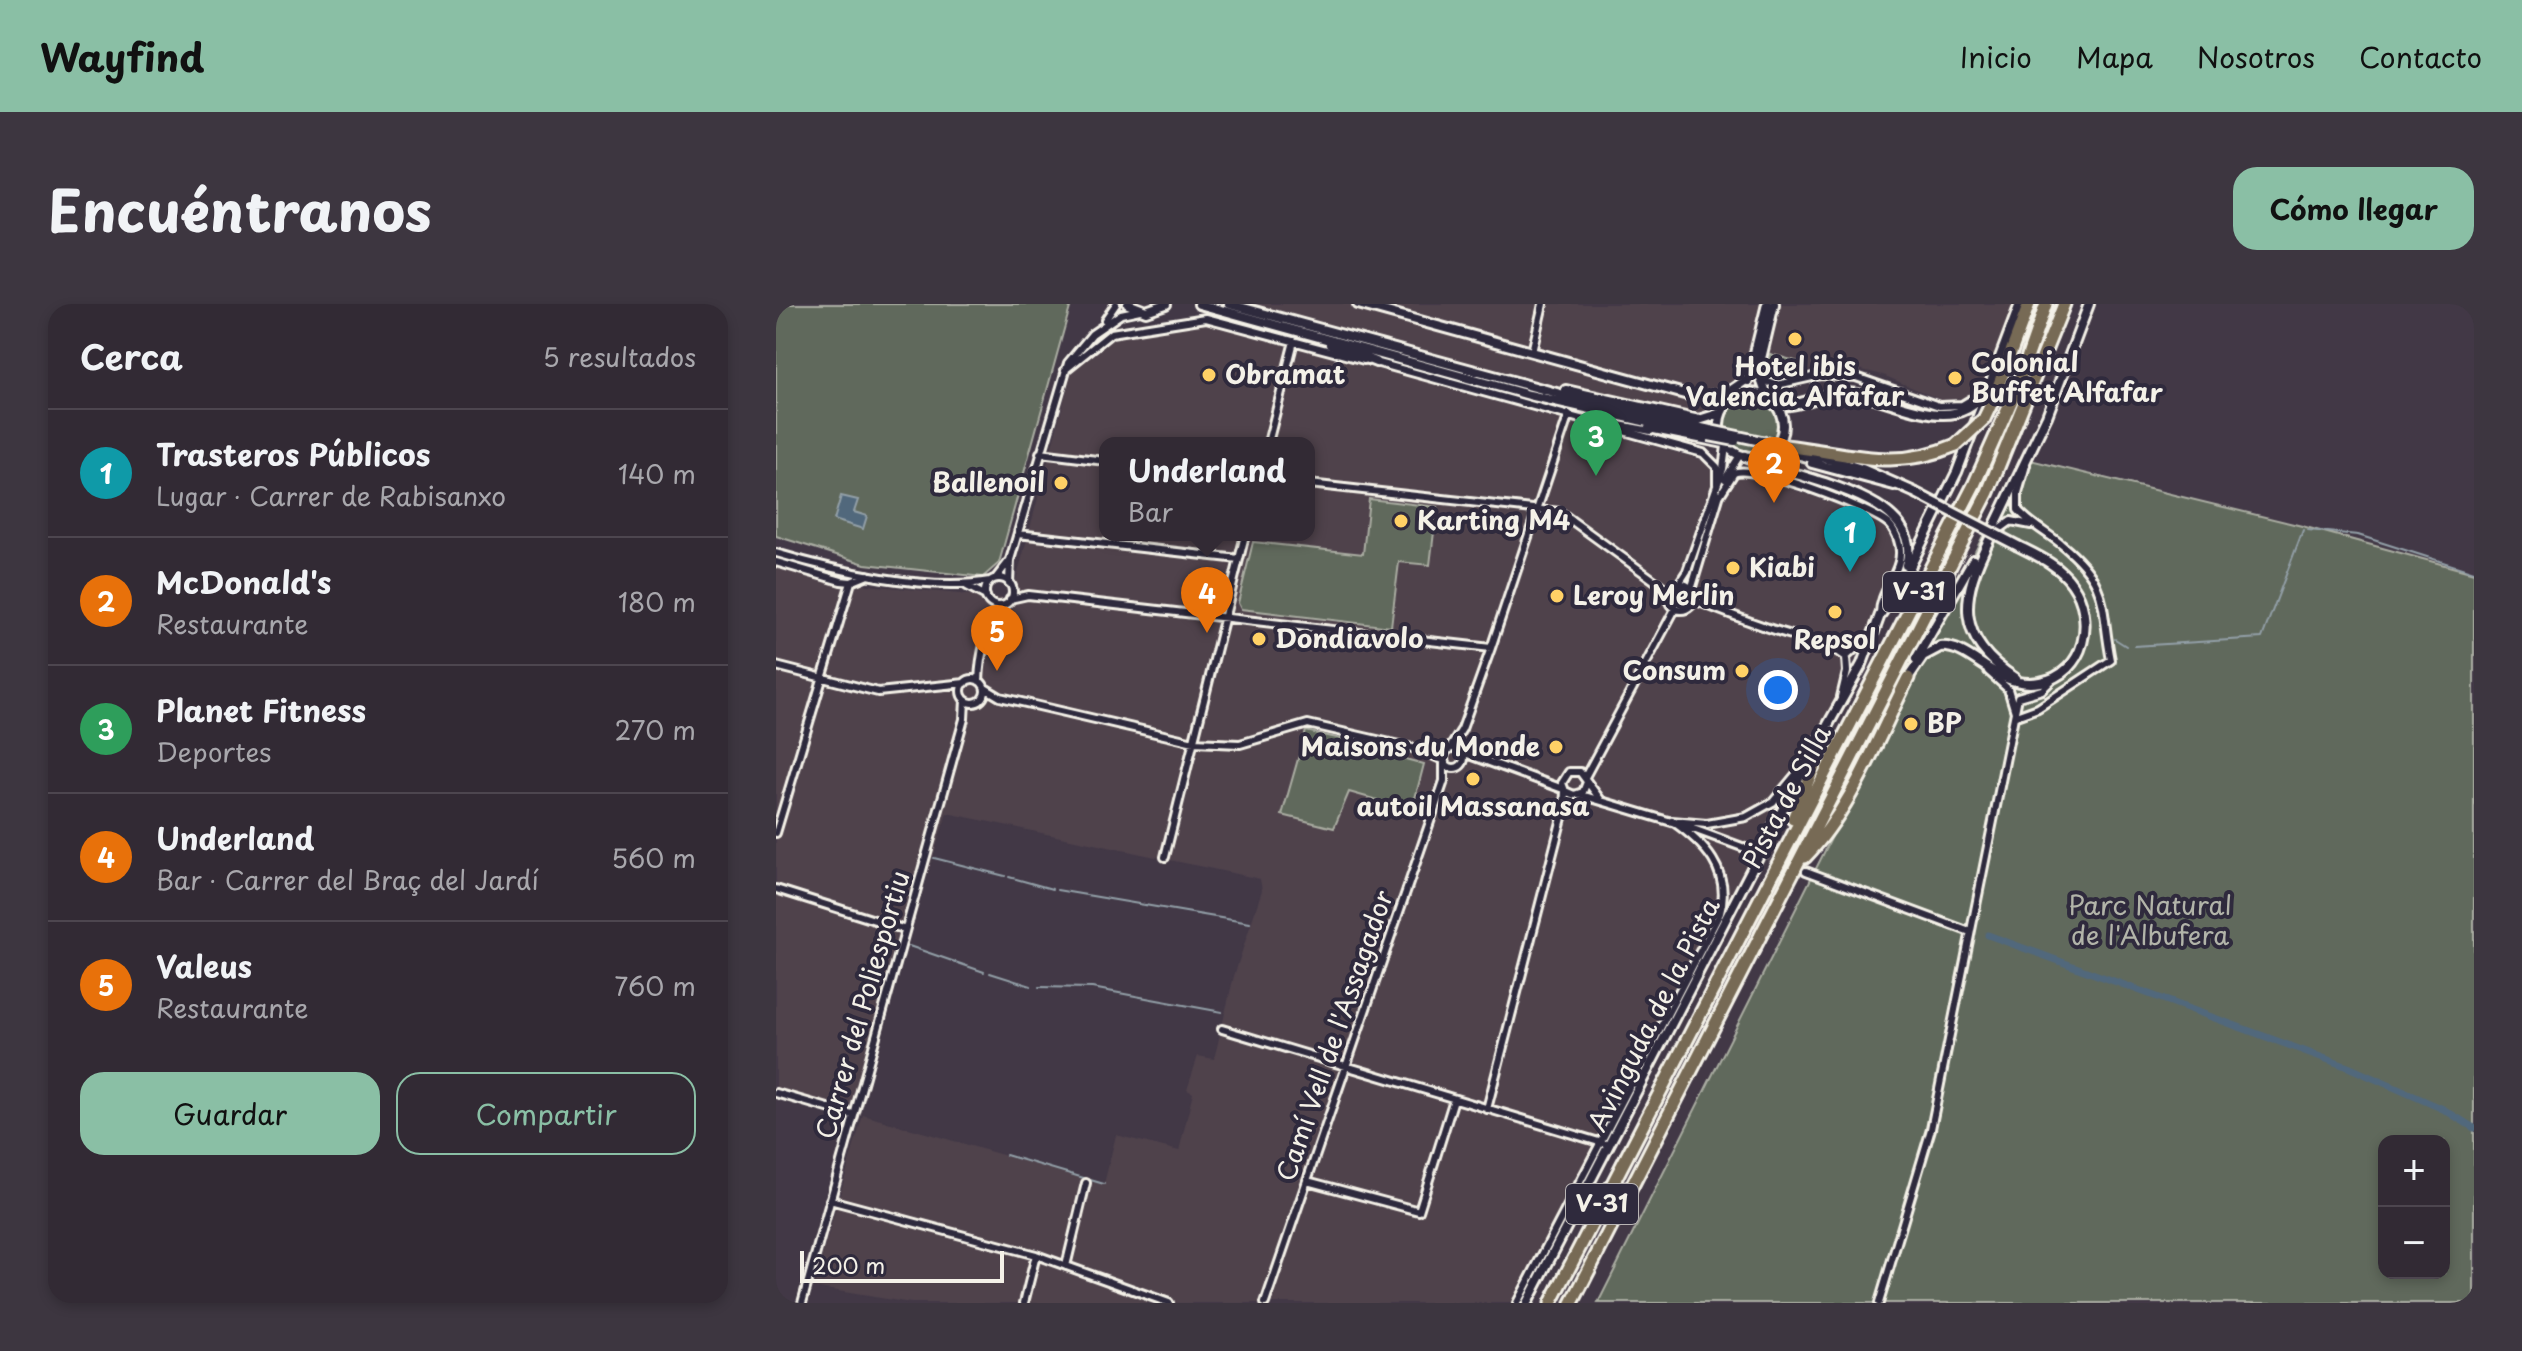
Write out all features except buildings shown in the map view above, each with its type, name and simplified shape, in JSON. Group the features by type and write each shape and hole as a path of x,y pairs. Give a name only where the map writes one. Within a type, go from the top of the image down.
{"highway":[{"path":"1785,449 1880,461 1921,456 1956,445 1984,419 2029,304"},
{"name":"Pista de Silla","path":"1551,1303 1974,485 2015,393 2046,304"},
{"name":"Pista de Silla","path":"1572,1303 1803,866 1988,492 2064,304"},
{"path":"1803,866 1850,791 1908,678"},
{"path":"1773,872 1774,856 1799,806 1818,756 1817,743"}],"street":[{"path":"1098,329 1116,304"},
{"path":"1128,304 1140,310"},
{"path":"1010,599 1010,560 1065,370 1078,348 1098,329 1121,314 1152,310 1166,304"},
{"path":"1199,304 1316,332 1685,437"},
{"path":"1229,304 1316,332"},
{"path":"1250,304 1376,362"},
{"path":"1358,304 1699,398 1727,393 1749,378"},
{"path":"1532,352 1543,304"},
{"path":"1669,591 1678,585 1687,571 1717,484 1725,444 1718,424 1721,413 1749,378 1767,304"},
{"path":"1764,454 1778,441 1783,422 1760,385 1760,365 1774,304"},
{"path":"1824,642 1846,657 1865,640 1899,584 1957,472 2020,304"},
{"path":"1997,528 2089,304"},
{"path":"1065,370 1111,333 1179,320 1215,319 1703,453 1717,467 1717,484"},
{"path":"1270,437 1294,341"},
{"path":"1760,365 1766,380 1777,385 1821,375 1856,377 1939,406 1962,405 1989,386"},
{"path":"1737,396 1753,393 1789,406 1830,394 1853,393 1949,415 1975,405 1989,386"},
{"path":"1530,391 1699,420 1721,413"},
{"path":"1530,391 1862,469 2018,546 2065,575 2083,606 2082,646 2071,665 2042,690 2018,697 1931,1129 1879,1303"},
{"path":"1444,761 1462,729 1569,414"},
{"path":"1584,418 1725,444 1742,456 1828,483 1884,510 1905,531 1908,552 1899,584"},
{"path":"1785,449 1914,492"},
{"path":"1040,453 1099,460"},
{"path":"1694,600 1691,590 1720,495 1732,463 1742,456 1764,454 1894,485"},
{"path":"2016,716 2038,708 2111,660 2101,591 2079,562 2018,510 2026,462"},
{"path":"1720,495 1734,473 1744,469 1827,495"},
{"path":"1783,471 1881,519 1894,531 1901,550 1896,571 1880,604 1880,615"},
{"path":"1315,485 1560,512 1669,591"},
{"path":"1997,528 2018,521 2038,528"},
{"path":"1018,534 1239,559"},
{"path":"1908,678 1989,540 1968,589 1968,618 1984,652 2019,681"},
{"path":"1165,857 1244,541"},
{"path":"776,553 830,570 967,586 993,580 1028,595"},
{"path":"991,621 987,598 993,580 1010,560"},
{"path":"776,562 851,582 869,574"},
{"path":"776,833 851,582"},
{"path":"1678,585 1691,590"},
{"path":"967,586 1003,605"},
{"path":"1669,591 1668,601 1675,609 1685,610 1694,600"},
{"path":"1480,761 1458,767 1421,750 1308,724 1240,744 1194,742 1000,697 979,681 980,664 991,621 1010,599 1028,595 1491,648"},
{"path":"1694,600 1759,626 1824,642 1865,640"},
{"path":"1564,810 1586,780 1591,761 1675,609"},
{"path":"1841,697 1862,664 1865,640"},
{"path":"1908,678 1923,656 1940,647 1960,651 2008,689 2016,716"},
{"name":"Avinguda de la Pista","path":"1523,1301 1841,697 1847,672 1846,657"},
{"path":"967,682 980,664"},
{"path":"776,666 878,692 979,681"},
{"path":"1988,671 2019,681 2040,682 2053,678"},
{"name":"Carrer del Poliesportiu","path":"802,1303 903,929 964,719 967,682"},
{"path":"949,686 964,698 978,701 1000,697"},
{"name":"Carrer del Poliesportiu","path":"964,719 985,688"},
{"path":"1458,767 1462,752 1462,729"},
{"path":"1421,750 1462,752 1576,795 1600,799 1672,821 1753,851"},
{"name":"Camí Vell de l'Assagador","path":"1265,1303 1444,781 1444,761"},
{"path":"1543,781 1563,778 1591,761"},
{"path":"1672,821 1707,824 1746,817 1773,802 1806,764"},
{"name":"Camí Vell de l'Assagador","path":"1444,781 1458,767"},
{"path":"1577,771 1600,799"},
{"path":"1487,1109 1564,810 1563,778"},
{"name":"Avinguda de la Pista","path":"1605,1144 1723,902 1720,877 1710,853 1702,843 1672,821"},
{"path":"1803,866 1970,932"},
{"path":"776,889 903,929"},
{"path":"1222,1029 1605,1144"},
{"path":"776,1093 852,1115"},
{"path":"1307,1181 1419,1211 1454,1099"},
{"path":"1066,1266 1086,1183"},
{"path":"830,1200 1036,1255 1169,1303"},
{"path":"1024,1303 1036,1255"},
{"path":"1523,1301 1537,1275"}],"shaded area":[{"path":"1241,304 2015,304 1982,390 1968,398 1941,400 1883,375 1850,367 1819,367 1748,388 1701,424"},
{"path":"1208,321 1728,467 1867,515 1892,529 1901,555 1826,722 1522,1303 911,1303 813,1287 863,1115 1104,1184 1116,1135 1179,1151 1193,1093 1187,1090 1198,1056 1214,1059 1234,976 1262,890 1260,879 947,813 850,1118 776,1097 776,559 868,585 1011,599 1073,367 1101,340 1138,330"}],"green space":[{"path":"776,304 1071,304 999,563 983,577 865,564 776,536"},
{"path":"1770,354 1799,362 1799,369 1776,375 1767,367"},
{"path":"1751,399 1769,407 1777,425 1769,443 1751,451 1733,443 1725,425 1733,407"},
{"name":"Parc Natural de l'Albufera","path":"2022,458 2302,526 2474,573 2474,1303 1598,1303"},
{"path":"1369,499 1437,507 1430,565 1399,562 1391,627 1241,609 1238,603 1253,542 1363,554"},
{"path":"1306,731 1368,745 1368,749 1424,764 1412,810 1349,792 1334,828 1282,815"}],"water":[{"path":"841,496 858,500 854,512 867,516 863,529 834,520"}],"waterway":[{"path":"2134,646 2262,638 2303,530"},
{"path":"2308,530 2358,535 2474,572"},
{"path":"2115,639 2126,646"},
{"path":"934,858 1005,876"},
{"path":"1009,877 1052,889"},
{"path":"1057,890 1250,923"},
{"path":"1988,935 2348,1067 2443,1109 2474,1128"},
{"path":"909,946 984,972"},
{"path":"990,973 1031,986"},
{"path":"1039,987 1092,988 1222,1012"},
{"path":"1006,1155 1104,1184"}],"tunnel":[{"path":"1756,853 1806,871"}],"place":[{"name":"Hotel ibis Valencia Alfafar","path":"1795,339"},
{"name":"Obramat","path":"1209,375"},
{"name":"Colonial Buffet Alfafar","path":"1955,378"},
{"name":"Planet Fitness","path":"1596,476"},
{"name":"Ballenoil","path":"1061,483"},
{"name":"McDonald's","path":"1774,503"},
{"name":"Karting M4","path":"1401,521"},
{"name":"Kiabi","path":"1733,568"},
{"name":"Trasteros Públicos","path":"1850,572"},
{"name":"Leroy Merlin","path":"1557,596"},
{"name":"Repsol","path":"1835,612"},
{"name":"Underland","path":"1207,633"},
{"name":"Dondiavolo","path":"1259,639"},
{"name":"Valeus","path":"997,671"},
{"name":"Consum","path":"1742,671"},
{"name":"BP","path":"1911,724"},
{"name":"Maisons du Monde","path":"1556,747"},
{"name":"autoil Massanasa","path":"1473,779"}]}
